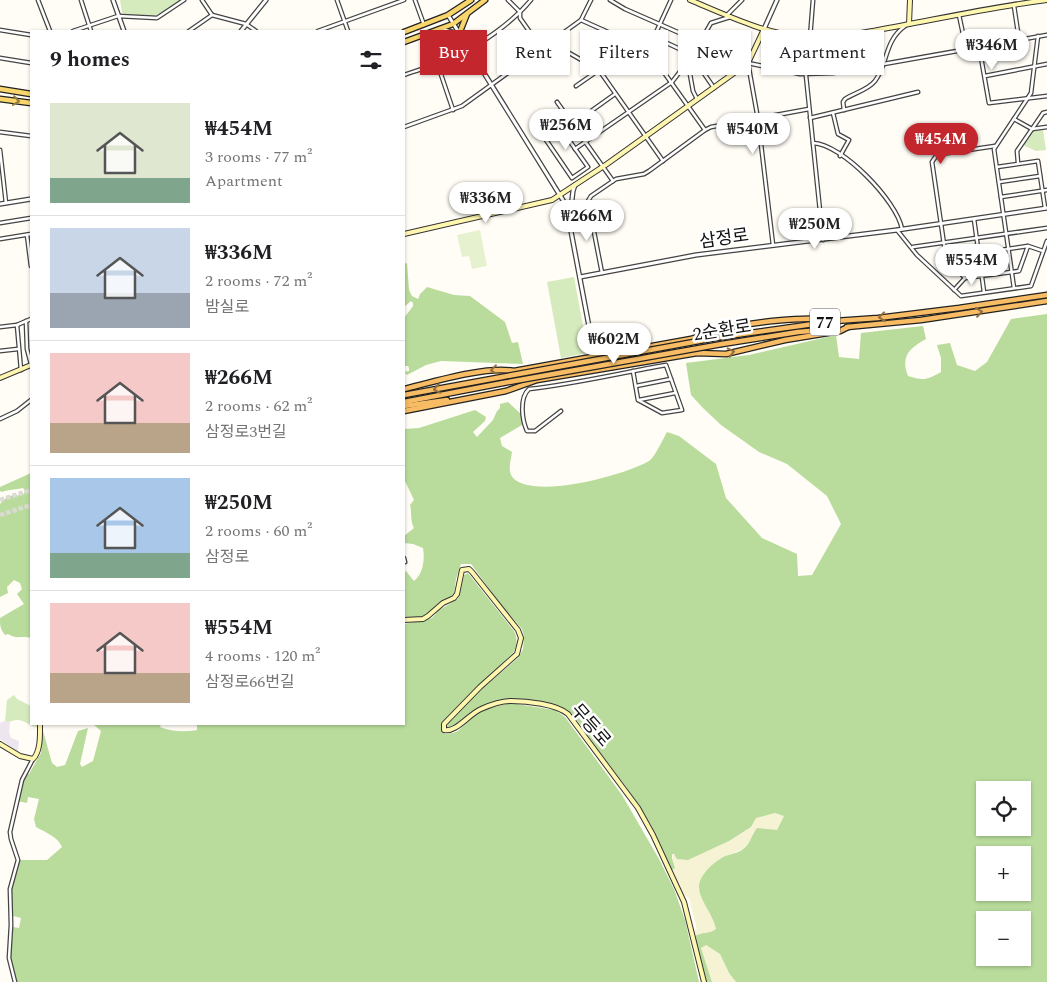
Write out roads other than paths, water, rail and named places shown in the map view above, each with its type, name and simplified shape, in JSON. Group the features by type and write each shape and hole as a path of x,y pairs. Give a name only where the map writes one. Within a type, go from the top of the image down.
{"highway":[{"name":"2순환로","path":"405,394 721,337 835,321 930,312 1047,295"},
{"name":"2순환로","path":"405,402 798,332 930,318 1047,301"},
{"path":"405,389 498,369 510,370 594,356 694,338 719,330 776,321 824,318 835,321"},
{"path":"405,406 506,391 525,383 545,378 697,352 726,354 840,331 848,327"},
{"path":"701,336 702,345 707,354"},
{"path":"518,386 530,378 674,347 694,338"},
{"path":"626,357 640,348"},
{"path":"602,354 618,359"},
{"path":"506,391 513,385 510,370"},
{"path":"545,378 564,370"},
{"path":"405,411 426,408 459,399"}],"main road":[{"path":"405,32 448,15 471,0"},
{"path":"435,30 453,24 485,0"},
{"path":"690,0 769,30"},
{"path":"909,24 910,0"},
{"path":"874,30 1013,4 1047,0"},
{"path":"461,30 468,13"},
{"path":"751,57 764,29"},
{"path":"405,42 420,36"},
{"path":"405,234 552,200 732,75"},
{"path":"0,89 30,94"},
{"path":"0,99 30,103"},
{"path":"0,378 30,365"},
{"name":"무등로","path":"405,620 423,619 435,609 454,598 457,594 462,570 468,569 472,572 518,630 521,638 520,647 512,659 480,687 444,724 444,730 448,731 456,728 462,721 479,710 496,703 511,701 558,708 568,714 638,808 653,835 684,902 704,982"},
{"path":"0,744 20,756 33,759 39,747 40,725"}],"street":[{"path":"38,0 50,30"},
{"path":"81,0 90,30"},
{"path":"113,0 124,30"},
{"path":"76,30 118,16 157,18 184,0"},
{"path":"202,0 212,15 246,24 255,30"},
{"path":"241,30 266,0"},
{"path":"337,0 348,30"},
{"path":"321,30 404,0"},
{"path":"415,0 424,25"},
{"path":"508,0 520,12 520,18 528,30"},
{"path":"487,37 520,12 531,0"},
{"path":"567,30 581,20 591,0"},
{"path":"610,0 625,9 678,32"},
{"path":"657,30 671,0"},
{"path":"708,30 711,23 729,16 742,0"},
{"path":"764,29 777,0"},
{"path":"811,30 813,0"},
{"path":"1013,4 1019,39"},
{"path":"190,30 212,15"},
{"path":"448,15 457,30"},
{"path":"959,15 967,48"},
{"path":"581,20 603,30"},
{"path":"884,59 892,41 901,29 909,24"},
{"path":"440,28 446,30"},
{"path":"0,30 30,35"},
{"path":"884,64 1047,35"},
{"path":"1014,288 994,149 1028,98 1035,66 1038,36"},
{"path":"979,46 990,103 1047,96"},
{"path":"0,58 30,62"},
{"path":"984,76 1047,64"},
{"path":"405,75 420,69"},
{"path":"441,75 453,110"},
{"path":"485,75 560,195 570,219 598,377"},
{"path":"405,128 453,110 505,75"},
{"path":"576,86 592,75"},
{"path":"602,75 663,161"},
{"path":"667,75 705,130"},
{"path":"575,149 672,82 678,75"},
{"path":"690,75 693,91 697,99"},
{"path":"705,75 714,88"},
{"path":"750,75 758,119 773,245"},
{"path":"806,75 823,240"},
{"path":"844,110 843,101 874,83 877,75"},
{"path":"810,118 918,92"},
{"path":"572,124 615,94"},
{"path":"557,102 613,181"},
{"path":"602,273 588,198 619,178 646,173 711,127 810,109"},
{"path":"1018,164 1017,151 1043,113 1047,112"},
{"path":"832,113 838,134 849,140 840,156"},
{"path":"1014,118 1032,129 1047,128"},
{"path":"559,126 575,149 588,167 572,178 544,136 559,126"},
{"path":"0,132 30,136"},
{"path":"813,143 828,147 870,178 900,218 902,229"},
{"path":"965,278 946,258 932,165 935,158 941,154 995,146"},
{"path":"0,150 6,203"},
{"path":"997,167 1038,160 1046,208"},
{"path":"999,182 1040,176"},
{"path":"570,219 575,185"},
{"path":"1001,197 1047,190"},
{"path":"0,204 30,199"},
{"name":"삼정로","path":"580,277 696,255 823,240 1046,208"},
{"path":"0,223 30,218"},
{"path":"974,219 984,292"},
{"path":"913,247 1047,228"},
{"path":"897,230 918,255 961,296 1031,286 1047,241"},
{"path":"0,239 30,234"},
{"path":"27,235 30,258"},
{"path":"946,258 1028,246 1043,251"},
{"path":"954,290 965,278 1019,271 1028,246"},
{"path":"0,327 17,325 30,319"},
{"path":"26,321 27,349 30,360"},
{"path":"17,325 21,370"},
{"path":"0,351 18,349"},
{"path":"561,411 535,431 527,431 523,422 523,405 526,391 666,365 682,410 662,413 638,400"},
{"path":"633,371 638,400"},
{"path":"636,386 671,379"},
{"path":"638,400 676,393"},
{"path":"0,418 17,411 30,401"},
{"path":"15,982 9,958 11,925 10,889 18,860 10,832 22,780 33,759"}],"tunnel":[{"path":"0,500 30,490"},
{"path":"0,515 30,505"}]}
